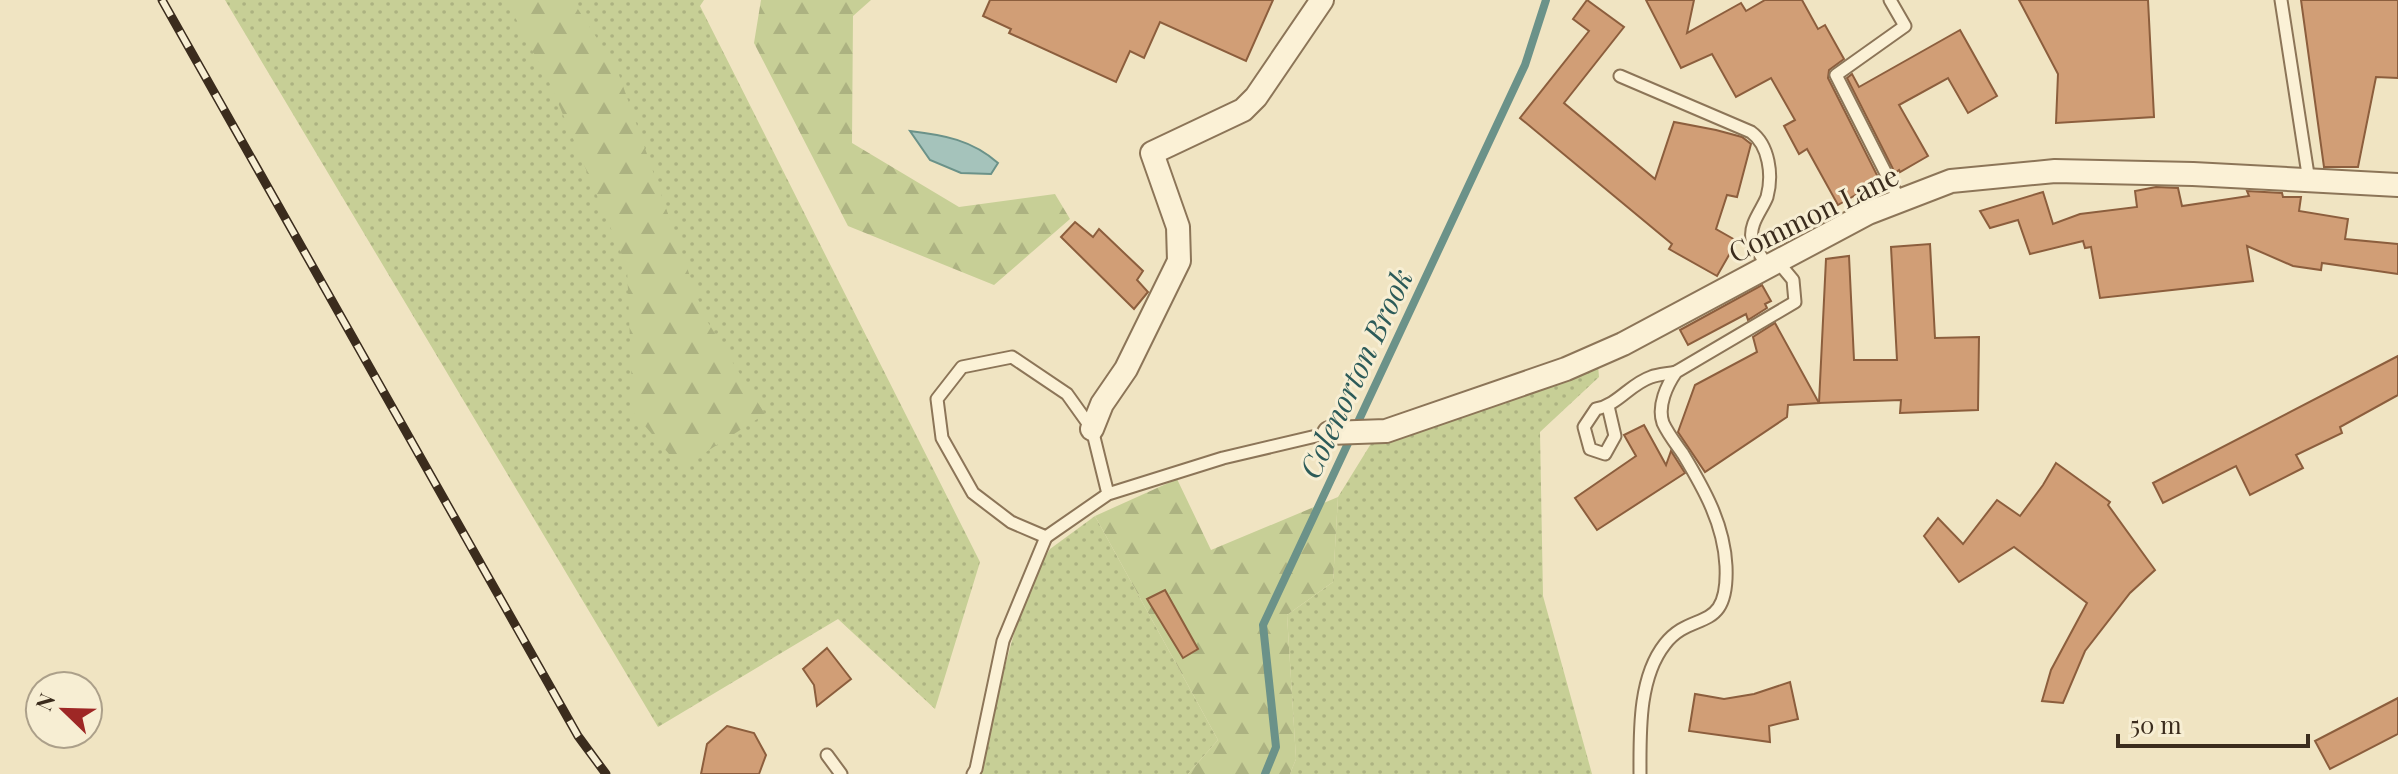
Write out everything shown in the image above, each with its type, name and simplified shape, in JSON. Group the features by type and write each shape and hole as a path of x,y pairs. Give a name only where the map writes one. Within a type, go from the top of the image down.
{"street":[{"path":"1092,429 1102,404 1126,369 1179,261 1178,227 1152,153 1250,104 1322,0"},
{"name":"Common Lane","path":"1329,433 1386,431 1566,369 1623,344 1868,213 1951,181 2055,171 2193,174 2398,185"}],"lane":[{"path":"1890,0 1905,26 1836,75 1900,201"},
{"path":"2281,0 2309,181"},
{"path":"1608,406 1651,377 1676,372 1795,302 1793,280 1773,265 1753,241 1752,233 1766,197 1770,176 1760,138 1620,76"},
{"path":"1046,537 1011,522 973,493 942,438 937,399 962,367 1012,357 1067,394 1092,429 1108,494"},
{"path":"1640,774 1640,731 1647,687 1656,659 1674,635 1712,617 1721,601 1726,575 1725,542 1706,493 1662,420 1665,389 1676,372"},
{"path":"973,774 1003,641 1046,537 1108,494 1223,458 1329,433"},
{"path":"827,755 841,774"}],"green space":[{"path":"225,0 704,0 700,6 980,562 935,709 838,619 658,727"},
{"path":"506,0 572,0 617,69 704,316 765,414 681,468 633,412 627,267 551,86"},
{"path":"761,0 871,0 853,16 852,143 959,207 1055,194 1070,219 994,285 848,226 754,43"},
{"path":"1598,365 1599,377 1540,432 1543,596 1592,774 1290,774 1296,759 1287,615 1333,582 1338,497 1372,442"},
{"path":"1177,479 1211,550 1338,497 1333,582 1287,615 1296,759 1290,774 1188,774 1218,740 1095,516"},
{"path":"1095,516 1218,740 1188,774 975,774 1027,587 1050,549"}],"water":[{"path":"910,131 957,140 978,149 998,163 991,174 961,173 930,160"}],"building":[{"path":"990,0 1273,0 1246,61 1160,22 1144,58 1130,51 1116,82 1009,33 1011,29 983,16"},
{"path":"1587,0 1624,27 1564,103 1655,179 1674,122 1742,137 1751,144 1737,197 1727,195 1716,229 1737,241 1717,276 1669,249 1672,244 1520,118 1589,31 1573,19"},
{"path":"1646,0 1694,0 1687,33 1741,3 1746,11 1765,0 1802,0 1818,29 1825,25 1844,59 1829,70 1828,78 1880,181 1838,205 1807,149 1799,154 1784,126 1795,120 1771,78 1736,97 1712,54 1681,68"},
{"path":"2019,0 2148,0 2154,117 2056,123 2058,74"},
{"path":"2301,0 2398,0 2398,78 2376,77 2358,167 2324,167"},
{"path":"1960,30 1997,96 1968,113 1948,78 1899,105 1928,156 1895,173 1847,78 1852,74 1859,87"},
{"path":"2156,187 2178,188 2182,206 2249,196 2247,191 2301,197 2299,211 2348,219 2345,239 2398,244 2398,274 2322,263 2321,270 2293,266 2247,246 2253,281 2100,298 2091,247 2085,248 2083,241 2030,254 2018,220 1990,228 1980,211 2043,192 2053,224 2080,214 2137,207 2135,191"},
{"path":"1075,222 1093,237 1099,229 1143,271 1137,280 1148,292 1134,309 1061,237"},
{"path":"1930,244 1935,338 1979,337 1978,410 1900,413 1901,400 1819,403 1826,259 1849,256 1854,360 1897,360 1891,247"},
{"path":"1762,285 1771,301 1765,304 1767,308 1748,320 1746,314 1688,345 1680,330"},
{"path":"1775,323 1819,403 1788,405 1787,417 1705,472 1678,432 1695,385 1757,352 1753,337"},
{"path":"2398,356 2398,395 2340,427 2342,433 2296,455 2303,468 2250,495 2236,466 2163,503 2153,483"},
{"path":"1644,425 1666,465 1671,451 1685,473 1597,530 1575,498 1636,456 1624,435"},
{"path":"2056,463 2110,502 2108,505 2155,570 2130,593 2085,651 2063,703 2042,701 2051,670 2087,603 2014,547 1959,582 1924,536 1938,518 1963,544 1997,500 2020,516"},
{"path":"1165,590 1198,649 1183,658 1147,599"},
{"path":"827,648 851,679 817,706 814,685 803,669"},
{"path":"1790,682 1798,719 1769,726 1770,742 1689,731 1695,694 1724,699 1754,694"},
{"path":"2398,698 2398,734 2330,769 2315,741"},
{"path":"727,726 754,733 766,755 759,774 701,774 707,744"}],"waterway":[{"name":"Colenorton Brook","path":"1265,774 1276,747 1263,625 1525,65 1546,0"}],"railway":[{"path":"162,0 578,736 606,774"}]}
